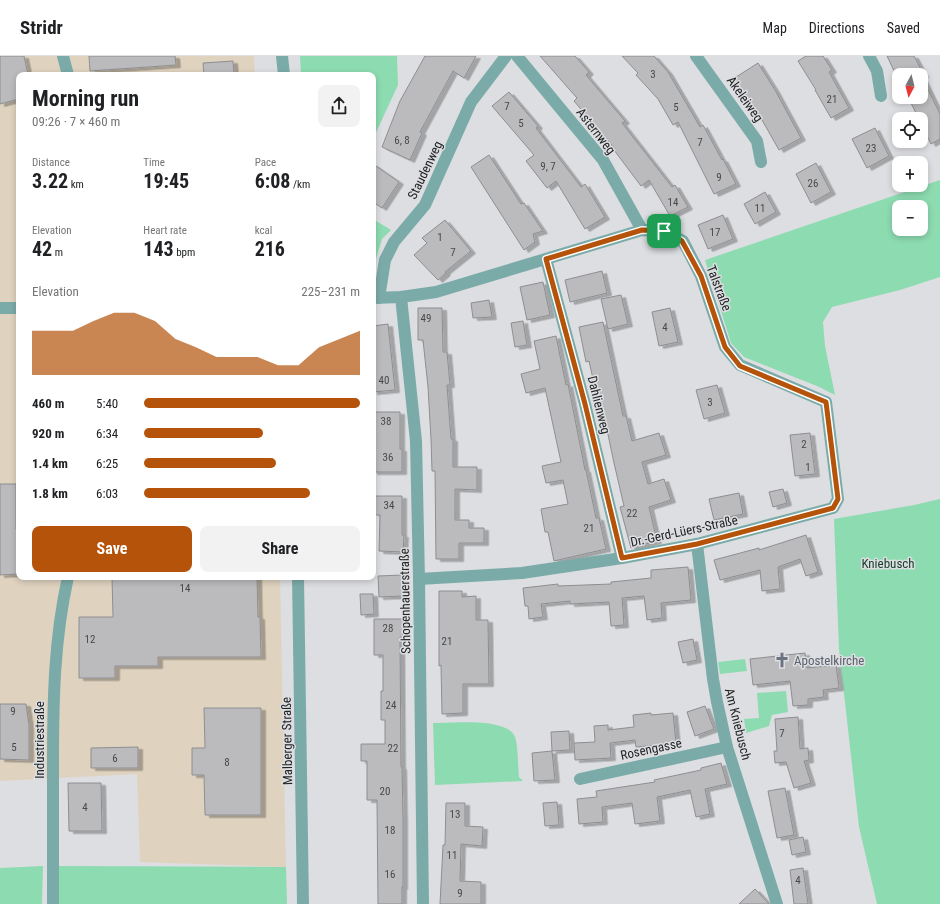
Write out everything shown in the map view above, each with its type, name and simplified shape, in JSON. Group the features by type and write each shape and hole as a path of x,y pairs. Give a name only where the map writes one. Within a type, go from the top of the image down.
{"street":[{"path":"63,56 67,72"},
{"path":"282,56 284,72"},
{"name":"Staudenweg","path":"376,298 385,260 394,242 425,205 472,102 506,56"},
{"name":"Asternweg","path":"517,56 603,160 642,230"},
{"name":"Akeleiweg","path":"696,56 757,141 761,162"},
{"path":"869,56 877,71 881,96"},
{"name":"Talstraße","path":"376,298 401,298 436,292 642,230 664,231 682,241 701,276 725,347 740,366 826,402 838,499 833,508"},
{"name":"Dahlienweg","path":"546,259 585,404 622,558"},
{"name":"Schopenhauerstraße","path":"401,298 416,441 423,904"},
{"path":"0,308 16,308"},
{"name":"Dr.-Gerd-Lüers-Straße","path":"419,580 522,573 622,558 697,544 833,508"},
{"name":"Am Kniebusch","path":"697,544 713,679 727,747 777,904"},
{"name":"Industriestraße","path":"53,904 53,696 56,643 62,602 67,580"},
{"name":"Malberger Straße","path":"298,580 303,904"},
{"name":"Rosengasse","path":"580,779 727,747"}],"shaded area":[{"path":"0,56 254,56 255,72 16,72 16,580 280,580 286,867 140,862 137,774 0,781"}],"green space":[{"path":"300,56 397,56 398,85 376,133 376,72 301,72"},
{"path":"940,180 940,277 900,290 832,307 823,322 825,346 835,395 817,386 744,357 731,343 705,260 905,192 928,192 928,184"},
{"path":"376,221 391,230 382,239 376,259"},
{"name":"Kniebusch","path":"940,499 940,904 877,904 859,827 839,649 834,519"},
{"path":"745,659 747,671 720,674 718,662"},
{"path":"786,691 788,712 772,715 769,726 746,733 744,719 759,718 757,693"},
{"path":"478,722 502,726 510,731 516,740 519,777 523,781 435,785 433,723"},
{"path":"43,866 42,904 0,904 0,868"},
{"path":"58,866 286,867 287,904 59,904"}],"building":[{"path":"0,56 24,56 27,72 16,72 16,100 0,104"},
{"path":"89,56 175,56 176,65 90,71"},
{"path":"425,56 476,56 464,78 453,71 420,132 422,133 410,160 382,147 400,101"},
{"path":"540,56 575,56 589,72 586,75 625,121 622,123 672,187 675,185 688,207 670,216 649,180 641,186 614,150 615,149 574,101 577,98"},
{"path":"622,56 654,56 668,72 700,127 703,125 736,184 714,194 678,122 673,125 658,99 636,75 638,73"},
{"path":"806,56 823,56 832,70 829,72 849,108 831,118 798,61"},
{"path":"887,56 914,56 920,68 893,68"},
{"path":"233,61 234,72 204,72 203,63"},
{"path":"758,63 775,90 801,138 779,150 753,104 749,106 733,79"},
{"path":"928,89 940,114 940,139 931,144 928,138 928,112 916,112 912,104 928,104"},
{"path":"509,92 538,126 536,128 581,187 585,184 605,217 585,229 556,181 547,188 526,161 534,155 492,106"},
{"path":"875,128 889,156 867,168 852,139"},
{"path":"489,155 521,204 524,203 543,231 533,234 535,242 524,250 471,167"},
{"path":"816,163 831,192 811,203 796,174"},
{"path":"376,166 399,182 382,208 376,204"},
{"path":"765,192 776,212 755,224 744,204"},
{"path":"723,215 733,239 708,249 698,225"},
{"path":"445,220 471,251 445,272 446,273 438,280 414,255 427,243 422,238"},
{"path":"602,271 607,293 570,302 565,280"},
{"path":"543,282 550,315 527,320 520,287"},
{"path":"621,295 628,324 608,329 601,299"},
{"path":"489,300 492,317 473,318 471,303"},
{"path":"418,308 442,308 443,352 447,352 450,385 447,385 451,439 453,439 453,467 477,467 477,490 455,489 455,520 469,520 469,528 484,528 484,543 459,543 459,559 436,559 435,471 432,471 428,387 423,340 418,340"},
{"path":"670,308 678,342 659,346 652,312"},
{"path":"523,321 527,345 515,347 511,323"},
{"path":"603,322 623,416 626,416 632,441 659,433 666,455 642,462 648,484 664,479 671,500 649,507 657,541 631,548 620,507 624,506 602,406 599,406 589,361 586,362 579,327"},
{"path":"388,324 395,390 376,392 376,326"},
{"path":"556,336 566,385 568,384 596,518 599,518 606,549 554,561 548,532 545,532 541,509 568,504 563,480 546,483 542,466 561,462 545,388 526,393 521,374 540,369 534,341"},
{"path":"717,385 725,413 704,419 696,390"},
{"path":"376,412 400,412 400,449 402,449 402,472 376,472"},
{"path":"810,433 815,474 795,476 790,435"},
{"path":"0,484 16,484 16,574 0,575"},
{"path":"783,489 787,503 773,507 769,492"},
{"path":"739,493 743,514 714,520 709,499"},
{"path":"376,496 402,496 402,535 404,535 403,552 379,551 380,515 376,515"},
{"path":"806,535 818,572 806,576 800,559 778,567 780,589 762,591 760,570 720,580 714,560 759,548 759,550"},
{"path":"688,567 691,600 661,603 662,618 647,620 644,596 622,598 624,625 611,626 609,602 570,604 570,601 541,604 543,617 529,619 528,606 525,606 523,588 558,584 558,586 611,584 611,582 651,578 651,570"},
{"path":"402,575 403,596 379,597 378,576"},
{"path":"112,580 257,580 261,657 158,657 158,666 115,666 115,678 79,678 79,617 113,617"},
{"path":"439,591 462,591 462,597 476,596 476,620 488,620 489,684 463,684 463,713 442,714 441,665 439,666"},
{"path":"360,594 373,594 374,614 361,615"},
{"path":"374,619 403,619 403,637 400,637 403,818 402,904 378,904 377,800 367,800 367,761 361,761 361,744 385,744 385,720 381,720 383,655 374,655"},
{"path":"693,639 697,660 683,663 678,642"},
{"path":"805,653 807,668 836,665 839,688 823,690 824,697 808,699 808,705 793,706 790,681 753,685 750,659"},
{"path":"0,704 26,704 29,725 29,760 0,759"},
{"path":"705,706 714,729 695,736 687,712"},
{"path":"204,708 261,708 261,815 205,815 204,775 192,775 192,748 205,748"},
{"path":"651,713 651,715 673,713 676,743 636,747 635,740 610,743 611,758 575,760 574,743 595,742 594,726 608,725 608,730 634,727 633,715"},
{"path":"798,717 800,749 808,748 809,760 804,761 811,783 794,788 786,762 775,763 774,751 777,751 775,719"},
{"path":"569,731 570,750 552,751 551,732"},
{"path":"138,747 138,768 91,768 91,748"},
{"path":"552,751 555,780 534,781 532,753"},
{"path":"721,763 727,784 705,789 710,814 696,817 690,790 657,797 660,821 635,824 632,803 602,807 603,822 579,824 577,799 597,797 596,791 655,782 654,780 701,770 701,768"},
{"path":"68,783 101,783 102,831 69,831"},
{"path":"785,788 794,835 777,838 768,791"},
{"path":"557,802 559,825 545,826 543,803"},
{"path":"446,803 465,803 465,826 483,827 482,846 461,844 460,881 481,882 481,904 440,904 443,845 445,845"},
{"path":"803,837 806,852 792,855 789,840"},
{"path":"803,868 808,904 794,904 790,870"},
{"path":"755,889 769,904 739,904"}],"place":[{"name":"Apostelkirche","path":"782,660"}],"route":[{"path":"642,230 664,231 682,241 701,276 725,347 740,366 826,402 838,499 833,508 697,544 622,558 585,404 546,259 642,230"}]}
